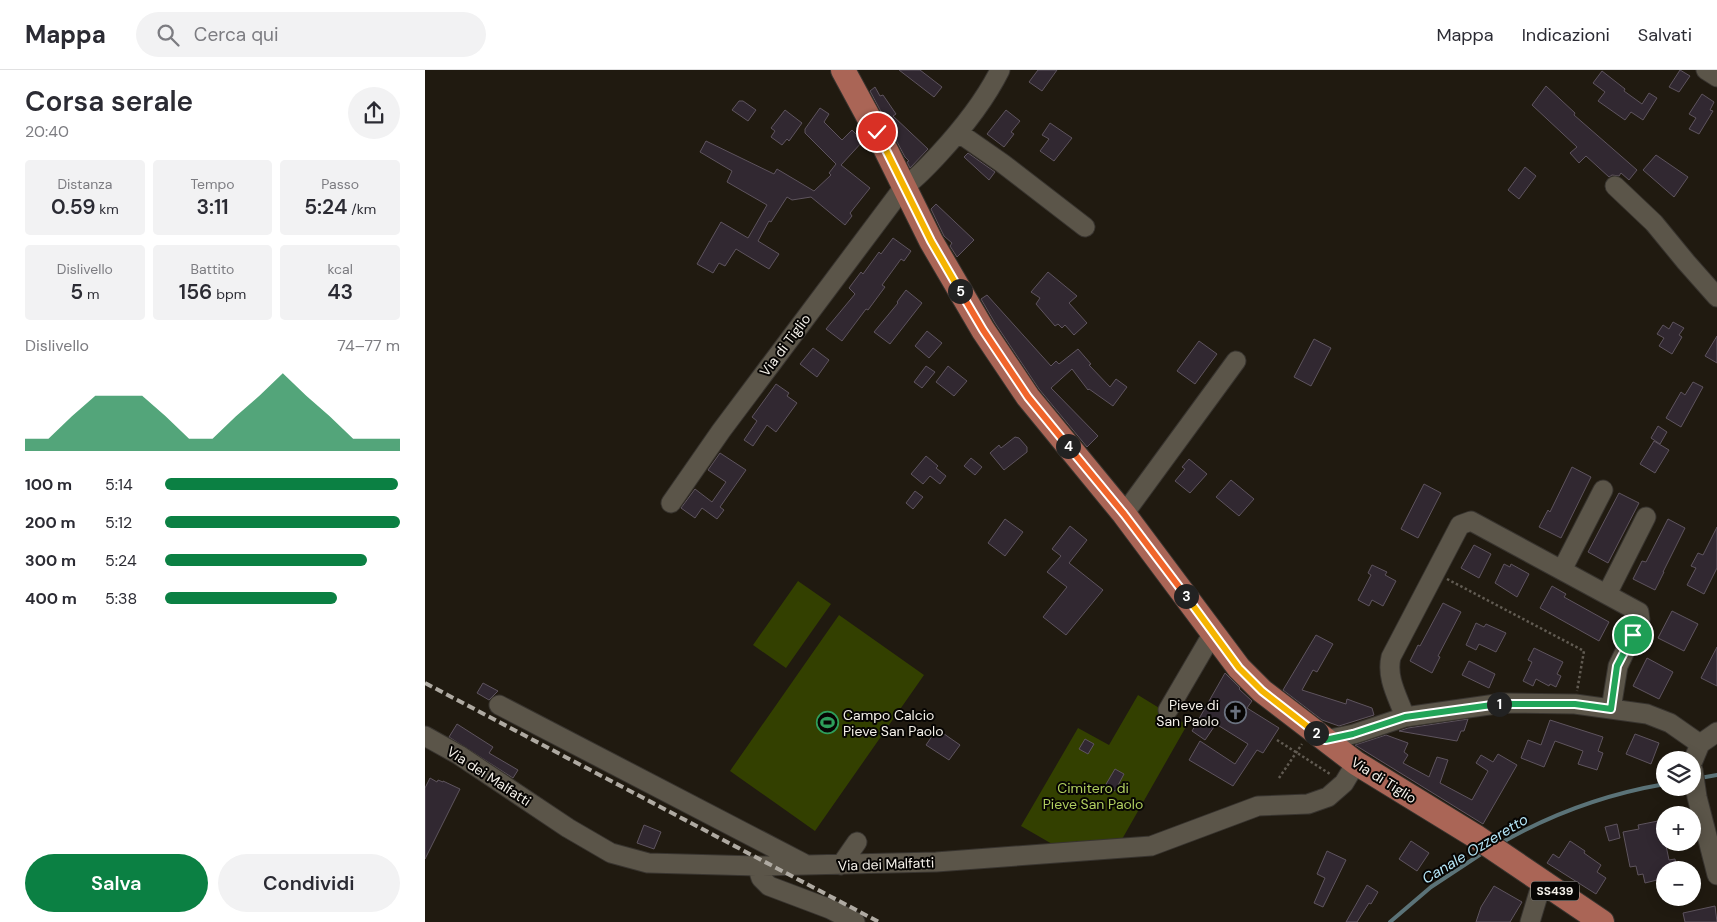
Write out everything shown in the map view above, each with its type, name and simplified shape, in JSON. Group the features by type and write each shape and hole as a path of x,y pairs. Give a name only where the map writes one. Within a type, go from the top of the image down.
{"main road":[{"name":"Via di Tiglio","path":"843,70 882,142 903,188 931,241 983,330 1023,390 1124,514 1239,668 1262,691 1319,735 1350,773 1475,836 1602,922"}],"street":[{"path":"903,188 916,179 959,133 988,93 1000,70"},
{"path":"1706,70 1717,77"},
{"path":"959,133 1002,163 1085,227"},
{"path":"1615,186 1654,222 1717,297"},
{"name":"Via di Tiglio","path":"671,503 732,415 903,188"},
{"path":"1124,514 1236,360"},
{"path":"1562,570 1603,490"},
{"path":"1607,594 1647,517"},
{"path":"1405,717 1390,679 1389,666 1391,657 1460,525 1471,521 1639,612 1640,620 1617,666 1611,709"},
{"path":"1168,710 1213,633"},
{"path":"1319,735 1353,734 1405,717 1503,703 1575,704 1658,717 1700,744"},
{"path":"499,705 806,865"},
{"path":"1697,751 1700,744 1717,732"},
{"name":"Via dei Malfatti","path":"425,736 459,755 568,828 611,853 648,863 757,866 936,862 1119,850 1151,846 1258,806 1308,804 1327,797 1350,773"},
{"path":"1697,796 1717,875"},
{"path":"841,865 857,842"},
{"path":"757,866 761,878 769,886 830,909 855,922"},
{"path":"1530,922 1542,882"}],"path":[{"path":"1436,573 1584,651 1575,704"},
{"path":"1279,778 1297,752 1319,735"},
{"path":"1277,740 1297,752 1350,773"}],"green space":[{"path":"798,581 831,604 786,668 753,645"},
{"name":"Campo Calcio Pieve San Paolo","path":"839,615 924,675 815,831 730,771"},
{"name":"Cimitero di Pieve San Paolo","path":"1138,695 1187,725 1121,841 1059,848 1021,826 1078,728 1109,745"}],"building":[{"path":"899,70 920,70 942,87 934,97"},
{"path":"1038,70 1057,70 1042,91 1029,82"},
{"path":"1680,70 1690,76 1679,92 1669,87"},
{"path":"1602,71 1642,104 1649,93 1657,98 1643,120 1631,112 1625,120 1598,101 1605,92 1593,83"},
{"path":"1546,86 1575,113 1574,115 1637,170 1629,180 1621,173 1619,176 1612,175 1609,177 1586,156 1579,163 1570,153 1577,147 1532,105"},
{"path":"875,87 880,96 883,95 896,114 893,116 928,149 910,168 907,162 909,161 905,157 870,91"},
{"path":"1702,94 1714,102 1710,110 1713,111 1699,134 1689,129 1696,118 1689,114"},
{"path":"739,101 743,101 756,110 748,121 732,110"},
{"path":"820,108 829,114 824,122 842,140 852,130 863,141 841,165 870,188 850,213 852,216 845,225 811,197 792,200 787,197 771,222 769,221 758,241 779,254 769,269 736,249 725,266 719,263 713,273 697,264 721,222 748,238 767,205 727,182 732,171 700,152 706,141 774,174 777,169 814,191 831,175 829,173 836,164 805,133 805,129"},
{"path":"785,110 802,123 789,141 787,139 782,145 771,137 775,131 771,128"},
{"path":"1006,110 1020,121 1011,132 1014,134 1004,147 987,134"},
{"path":"1050,123 1072,138 1054,161 1040,151 1049,139 1042,135"},
{"path":"968,153 995,172 989,180 964,157"},
{"path":"1656,155 1688,177 1674,197 1643,170"},
{"path":"1525,167 1536,176 1519,199 1508,190"},
{"path":"936,204 974,240 957,257 950,246 952,243 944,236 931,209"},
{"path":"893,238 911,251 904,261 901,259 882,285 885,287 842,341 826,329 855,294 849,288 861,272 863,274 879,252 881,254"},
{"path":"1048,272 1077,296 1069,303 1087,323 1074,335 1065,325 1062,328 1058,324 1055,326 1036,304 1040,298 1031,292"},
{"path":"906,290 922,303 890,344 874,332 898,303"},
{"path":"987,295 1051,366 1056,361 1059,364 1078,349 1091,364 1089,365 1110,387 1116,379 1127,387 1113,406 1088,390 1072,369 1051,388 1098,436 1087,447 1039,389 995,323 981,299"},
{"path":"1673,322 1684,328 1679,335 1682,337 1672,354 1659,346 1664,338 1657,334 1663,325 1669,329"},
{"path":"927,331 942,343 929,358 915,346"},
{"path":"1717,336 1717,363 1705,356"},
{"path":"1314,339 1331,348 1311,386 1294,377"},
{"path":"1199,341 1217,354 1195,384 1177,371"},
{"path":"813,348 829,360 817,377 800,364"},
{"path":"926,366 935,372 922,388 914,382"},
{"path":"948,366 967,381 954,396 936,382"},
{"path":"1693,382 1703,387 1681,427 1666,418 1681,392 1685,395"},
{"path":"776,384 789,393 787,396 797,403 776,432 767,425 753,446 744,440 757,421 752,417"},
{"path":"1658,426 1667,432 1660,444 1651,438"},
{"path":"1015,437 1019,438 1027,447 1027,452 1004,470 990,453 999,445 1001,448"},
{"path":"1654,441 1669,450 1655,473 1640,464"},
{"path":"720,453 746,470 720,507 724,510 717,519 702,508 695,518 681,508 695,489 712,502 726,482 708,470"},
{"path":"926,456 946,476 940,484 930,476 923,484 911,474"},
{"path":"971,458 982,467 975,475 964,466"},
{"path":"1189,459 1207,474 1190,493 1175,481 1185,469 1182,467"},
{"path":"1572,467 1591,477 1561,538 1539,527 1548,510 1550,512"},
{"path":"1231,480 1254,499 1239,516 1216,497"},
{"path":"1424,484 1441,493 1418,538 1401,529"},
{"path":"915,491 923,497 913,509 906,503"},
{"path":"1619,493 1639,503 1608,563 1588,552"},
{"path":"1005,519 1023,532 1005,556 988,543"},
{"path":"1668,519 1685,528 1655,590 1633,579 1642,561 1646,562"},
{"path":"1070,526 1087,540 1069,563 1103,590 1066,635 1043,617 1067,587 1047,572 1061,556 1052,549"},
{"path":"1717,527 1717,568 1704,594 1687,585 1696,568 1691,566 1698,553 1703,555"},
{"path":"1474,545 1491,554 1479,578 1461,568"},
{"path":"1504,564 1510,567 1511,564 1529,574 1517,597 1495,583"},
{"path":"1372,565 1387,572 1385,575 1396,581 1383,606 1372,600 1369,606 1358,600 1371,575 1368,573"},
{"path":"1552,586 1566,594 1564,597 1609,622 1599,641 1540,608"},
{"path":"1443,603 1461,612 1438,656 1440,657 1432,673 1410,661"},
{"path":"1672,611 1698,624 1684,651 1658,638"},
{"path":"1476,623 1484,627 1486,624 1506,633 1496,652 1479,644 1476,650 1466,645"},
{"path":"1316,635 1333,644 1317,672 1313,670 1302,690 1346,704 1347,699 1372,708 1374,715 1339,726 1322,720 1283,690"},
{"path":"1717,647 1717,686 1701,678"},
{"path":"1534,648 1563,662 1557,674 1561,676 1556,687 1550,684 1549,686 1536,679 1533,686 1523,681 1532,662 1528,660"},
{"path":"1647,658 1673,672 1659,699 1633,686"},
{"path":"1469,661 1495,674 1489,688 1462,675"},
{"path":"1225,673 1252,701 1247,708 1279,728 1263,753 1257,750 1233,786 1189,760 1200,741 1235,764 1248,744 1216,724 1205,740 1192,731"},
{"path":"483,683 498,691 489,700 477,693"},
{"path":"1468,719 1464,731 1461,731 1457,741 1399,731 1408,728"},
{"path":"1550,720 1603,737 1598,751 1603,753 1597,770 1578,764 1583,751 1555,741 1544,767 1521,758 1528,740 1541,745"},
{"path":"457,724 493,747 489,753 518,770 513,778 449,737"},
{"path":"937,729 960,745 949,760 926,745"},
{"path":"1635,734 1659,743 1651,764 1626,754"},
{"path":"1386,735 1408,743 1404,752 1408,755 1403,763 1429,777 1437,757 1448,760 1440,783 1472,800 1488,771 1476,763 1481,755 1493,762 1498,754 1517,765 1483,824 1355,745"},
{"path":"1085,739 1094,744 1088,754 1079,749"},
{"path":"1115,769 1124,774 1115,791 1105,786"},
{"path":"430,778 437,782 438,780 443,781 460,789 425,859 425,788"},
{"path":"1656,821 1656,851 1667,851 1669,860 1675,859 1675,861 1656,861 1656,880 1645,883 1643,874 1638,875 1636,866 1630,867 1623,832 1639,829 1638,825"},
{"path":"1617,824 1620,838 1609,841 1605,827"},
{"path":"644,825 661,832 654,849 637,843"},
{"path":"1411,841 1429,853 1417,871 1399,859"},
{"path":"1570,841 1601,865 1597,872 1606,878 1596,894 1547,863 1553,854 1559,858"},
{"path":"1327,851 1346,860 1323,907 1314,903 1325,878 1317,874"},
{"path":"1367,885 1378,892 1357,922 1346,922"},
{"path":"1494,886 1522,902 1510,922 1476,922 1481,907"},
{"path":"1715,906 1717,922 1685,922 1683,913"}],"waterway":[{"name":"Canale Ozzeretto","path":"1701,778 1717,775"},
{"name":"Canale Ozzeretto","path":"1501,843 1540,823 1581,806 1622,793 1656,786"},
{"name":"Canale Ozzeretto","path":"1390,922 1431,887 1484,852"}],"railway":[{"path":"425,683 879,922"}],"place":[{"name":"Pieve di San Paolo","path":"1235,713"},
{"name":"Campo Calcio Pieve San Paolo","path":"827,723"}],"route":[{"path":"877,132 903,188 931,241 983,330 1028,397 1124,514 1239,668 1262,691 1325,740 1353,734 1405,717 1503,703 1575,704 1611,709 1617,666 1633,635"}]}
